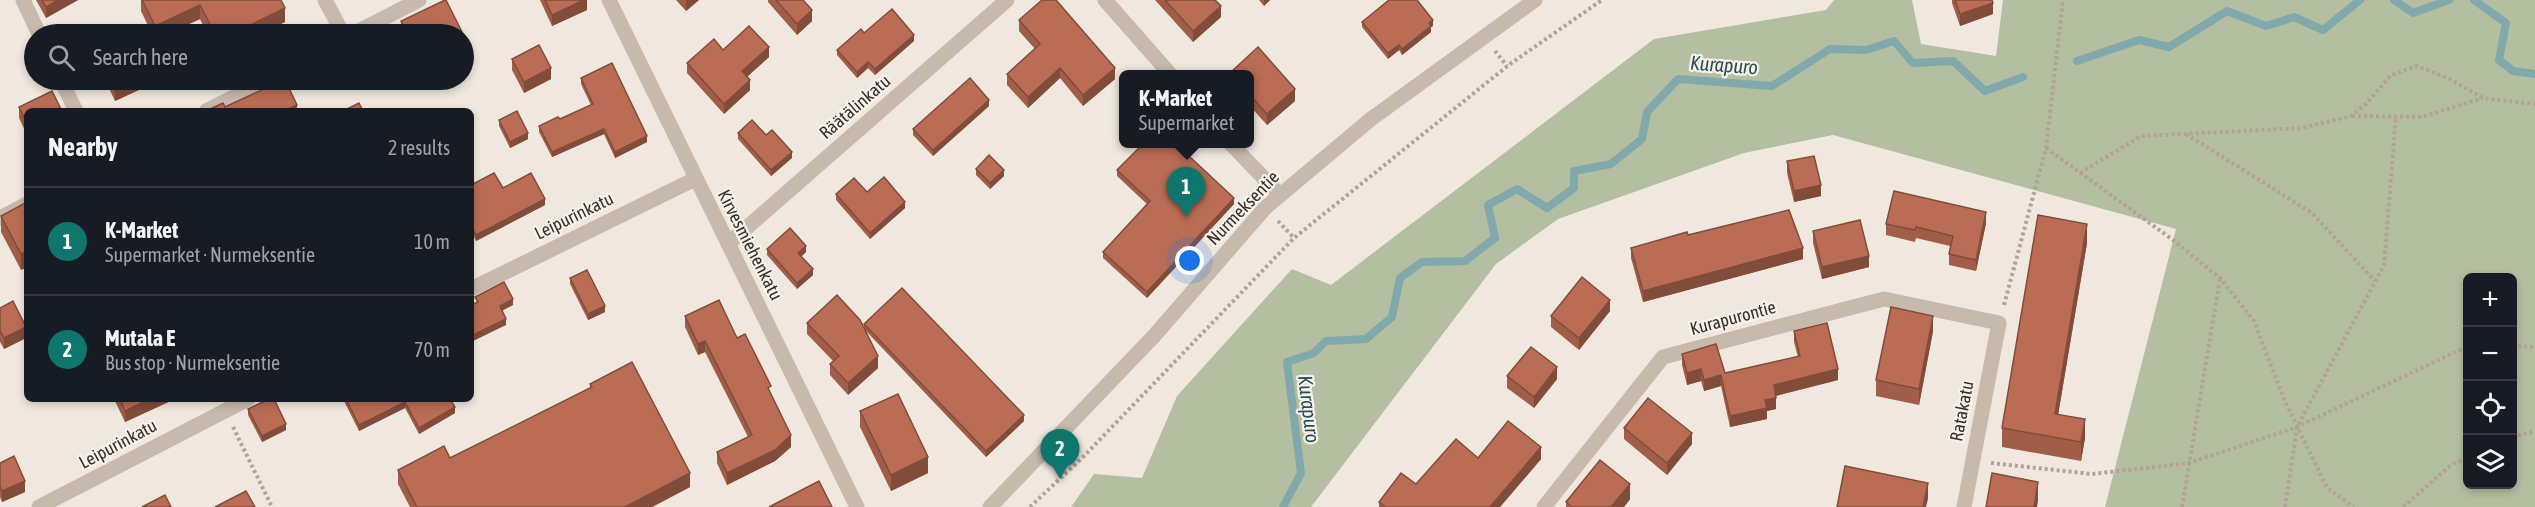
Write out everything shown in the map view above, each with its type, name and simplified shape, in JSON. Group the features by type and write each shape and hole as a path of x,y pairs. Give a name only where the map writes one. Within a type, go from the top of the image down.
{"street":[{"path":"23,0 34,24"},
{"path":"326,0 338,24"},
{"path":"372,24 419,0"},
{"name":"Kirvesmiehenkatu","path":"609,0 857,507"},
{"name":"Räätälinkatu","path":"728,244 1007,0"},
{"path":"1105,0 1166,70"},
{"name":"Nurmeksentie","path":"990,507 1154,336 1265,208 1371,119 1535,0"},
{"path":"66,90 75,108"},
{"path":"212,108 247,90"},
{"path":"1235,148 1280,195"},
{"name":"Leipurinkatu","path":"474,288 695,179"},
{"path":"0,218 24,206"},
{"name":"Kurapurontie","path":"1544,507 1663,357 1884,299 1999,323"},
{"name":"Ratakatu","path":"1964,507 1999,323"},
{"name":"Leipurinkatu","path":"39,507 242,402"}],"path":[{"path":"1030,507 1084,456 1294,238 1510,64 1602,0"},
{"path":"1999,323 2046,148 2063,0"},
{"path":"2351,116 2366,104 2391,75 2417,66 2452,80 2482,98"},
{"path":"2080,173 2141,136 2302,128 2351,116 2422,117 2482,98 2535,104"},
{"path":"2285,507 2297,427 2384,265 2396,117"},
{"path":"2185,134 2312,213 2376,281"},
{"path":"2046,148 2174,240 2220,278 2254,321 2284,399 2327,488 2354,507"},
{"path":"2182,507 2220,278"},
{"path":"2517,346 2535,347"},
{"path":"1972,461 2092,474 2189,464 2297,427 2463,348"},
{"path":"225,410 272,507"},
{"path":"2517,435 2535,430"},
{"path":"2403,507 2451,465 2463,459"}],"green space":[{"path":"1834,0 1912,0 1921,44 1996,56 2003,0 2535,0 2535,507 2105,507 2176,229 1833,135 1744,153 1558,219 1496,264 1311,507 1071,507 1094,474 1142,478 1177,396 1292,269 1331,285 1654,39 1826,10"}],"building":[{"path":"42,0 58,0 46,7"},
{"path":"142,0 281,0 285,8 252,24 210,24 200,5 159,24 154,24"},
{"path":"446,0 458,24 402,24 401,21"},
{"path":"545,0 584,0 552,15"},
{"path":"776,0 803,0 812,10 797,24"},
{"path":"1042,0 1056,0 1115,68 1083,95 1060,68 1028,97 1007,74 1040,44 1019,20"},
{"path":"1165,0 1215,0 1221,6 1193,31"},
{"path":"1389,0 1417,0 1433,20 1429,23 1431,26 1402,49 1399,45 1388,53 1362,22"},
{"path":"1955,0 1992,0 1993,3 1960,14"},
{"path":"892,9 914,35 875,69 868,62 857,72 837,50 861,29 864,33"},
{"path":"749,26 769,47 742,71 750,80 724,104 687,63 714,39 723,50"},
{"path":"539,45 551,68 524,82 512,59"},
{"path":"1258,47 1295,89 1267,114 1254,100 1254,70 1233,70"},
{"path":"612,63 647,136 615,152 604,129 552,152 539,126 593,104 581,78"},
{"path":"970,78 989,100 933,150 913,129"},
{"path":"262,90 290,90 297,105 290,108 212,108 223,103 225,107"},
{"path":"52,91 60,108 24,108 24,118 19,107"},
{"path":"359,103 362,108 349,108"},
{"path":"517,111 528,133 510,142 499,120"},
{"path":"752,120 766,135 772,130 792,152 771,170 738,133"},
{"path":"1139,148 1180,148 1234,198 1147,292 1103,252 1150,201 1117,170"},
{"path":"989,155 1004,170 990,183 976,169"},
{"path":"1814,156 1821,185 1794,191 1787,161"},
{"path":"494,173 503,188 531,173 545,199 476,235 474,231 474,183"},
{"path":"884,177 905,202 870,233 836,194 854,178 867,192"},
{"path":"1894,191 1986,212 1976,260 1949,254 1953,236 1916,227 1915,230 1886,224"},
{"path":"24,204 24,252 21,254 1,216"},
{"path":"1789,210 1803,248 1643,291 1631,248 1687,232 1688,235"},
{"path":"2038,215 2087,224 2055,414 2085,419 2081,442 2002,428"},
{"path":"1860,220 1869,256 1822,267 1813,231"},
{"path":"790,228 806,246 798,253 813,269 797,283 767,249"},
{"path":"587,270 605,306 588,314 570,278"},
{"path":"1582,277 1610,300 1579,338 1551,316"},
{"path":"504,282 513,299 500,306 506,319 474,335 474,304 478,302 475,297"},
{"path":"902,288 1024,415 986,451 864,324"},
{"path":"837,295 860,320 878,356 848,383 830,364 839,356 807,323"},
{"path":"719,300 737,338 745,334 771,386 768,388 791,435 775,450 727,473 717,452 752,435 705,341 698,344 685,316"},
{"path":"13,301 24,323 24,328 4,338 0,331 0,308"},
{"path":"1891,307 1933,316 1919,389 1876,380"},
{"path":"1827,323 1838,369 1774,385 1776,398 1765,400 1767,408 1730,416 1721,375 1704,380 1701,369 1687,373 1682,354 1716,344 1725,373 1800,356 1794,331"},
{"path":"1531,347 1557,367 1534,397 1507,376"},
{"path":"632,362 690,473 625,507 417,507 398,470 444,446 450,458 592,387 590,384"},
{"path":"898,394 928,457 891,475 860,411"},
{"path":"1648,398 1692,433 1667,463 1624,428"},
{"path":"121,402 144,402 125,411"},
{"path":"263,402 275,402 286,424 262,436 248,409"},
{"path":"348,402 405,402 359,425"},
{"path":"405,402 452,402 455,407 419,428"},
{"path":"1508,421 1541,447 1490,507 1386,507 1379,502 1401,473 1416,484 1456,439 1478,458"},
{"path":"14,456 25,481 2,491 0,463"},
{"path":"1600,460 1630,484 1611,507 1572,507 1566,502"},
{"path":"1845,466 1928,483 1923,507 1837,507"},
{"path":"1992,473 2038,482 2034,507 1986,507"},
{"path":"819,481 832,507 769,507"},
{"path":"246,491 255,507 215,507"},
{"path":"165,495 171,507 142,507"}],"waterway":[{"name":"Kurapuro","path":"2077,61 2139,40 2169,47 2227,11 2266,26 2294,17 2323,30 2360,0"},
{"name":"Kurapuro","path":"2394,0 2413,13 2449,0"},
{"name":"Kurapuro","path":"2474,0 2506,23 2499,60 2513,71 2535,74"},
{"name":"Kurapuro","path":"1283,507 1301,473 1287,362 1314,353 1326,341 1366,339 1392,317 1400,278 1422,262 1465,261 1495,238 1488,205 1517,189 1547,208 1574,188 1574,171 1611,164 1642,139 1647,112 1678,79 1772,86 1830,49 1866,50 1894,41 1913,63 1953,61 1985,91 2023,77"}],"place":[{"name":"K-Market","path":"1186,217"},
{"name":"Mutala E","path":"1060,479"}]}
